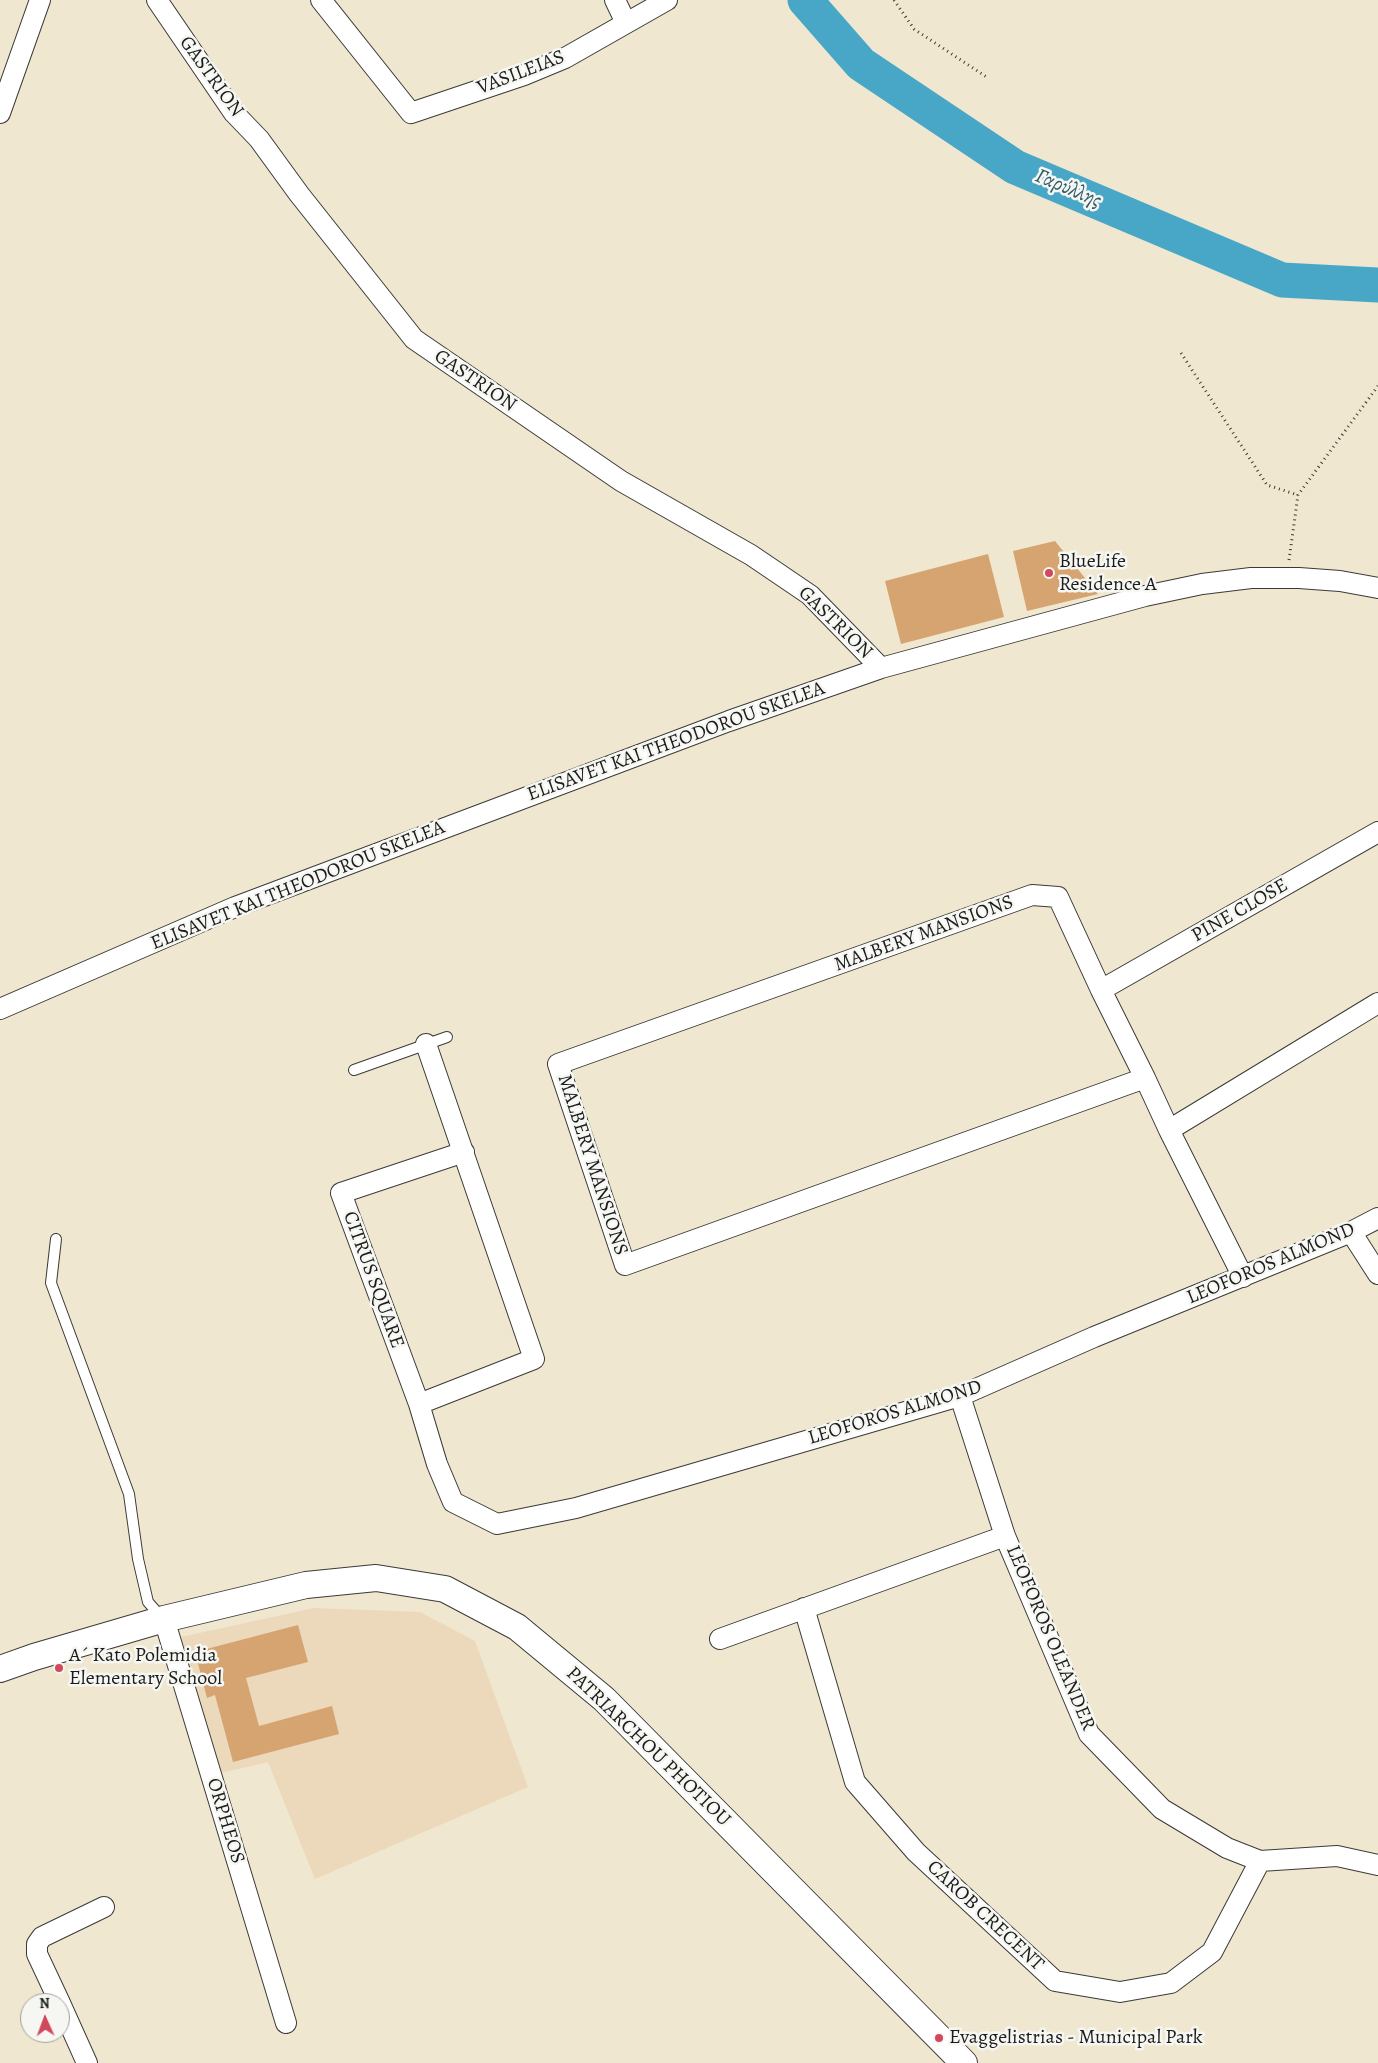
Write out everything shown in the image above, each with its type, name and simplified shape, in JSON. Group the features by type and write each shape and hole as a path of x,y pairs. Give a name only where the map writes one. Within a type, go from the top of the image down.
{"street":[{"path":"0,113 40,0"},
{"name":"GASTRION","path":"157,0 234,113 259,139 299,194 414,339 621,481 752,555 810,595 881,668"},
{"name":"VASILEIAS","path":"321,0 411,113 524,75 565,58 667,0"},
{"path":"615,0 626,24"},
{"name":"ELISAVET KAI THEODOROU SKELEA","path":"0,1009 235,907 729,721 881,668 1145,596 1202,584 1251,578 1287,578 1340,581 1378,588"},
{"name":"PINE CLOSE","path":"1101,990 1378,832"},
{"name":"MALBERY MANSIONS","path":"1145,1078 626,1265 558,1064 1032,895 1058,897 1101,990 1145,1078 1169,1130 1243,1277"},
{"path":"1169,1130 1378,1003"},
{"path":"418,1404 534,1360 426,1044"},
{"name":"CITRUS SQUARE","path":"453,1502 437,1464 418,1404 341,1194 464,1152"},
{"name":"LEOFOROS ALMOND","path":"453,1502 497,1524 576,1508 960,1396 1094,1337 1351,1232 1378,1218"},
{"path":"1351,1232 1378,1274"},
{"name":"LEOFOROS OLEANDER","path":"960,1396 1005,1536 1088,1734 1162,1809 1227,1848 1260,1861 1337,1856 1378,1865"},
{"path":"720,1639 1005,1536"},
{"name":"PATRIARCHOU PHOTIOU","path":"0,1668 164,1619 306,1585 376,1578 445,1589 517,1627 604,1699 964,2063"},
{"name":"CAROB CRECENT","path":"804,1608 854,1782 916,1852 1054,1981 1120,1992 1171,1983 1212,1952 1260,1861"},
{"name":"ORPHEOS","path":"164,1619 286,2023"},
{"path":"56,1993 38,1954 37,1944 42,1937 104,1907"},
{"path":"70,2025 87,2063"}],"lane":[{"path":"354,1070 448,1037"},
{"path":"56,1239 51,1283 129,1494 138,1559 148,1602 164,1619"}],"path":[{"path":"894,0 914,29 988,78"},
{"path":"1181,354 1267,485 1298,495"},
{"path":"1287,578 1298,495 1378,386"}],"shaded area":[{"path":"314,1608 420,1612 475,1641 528,1787 315,1879 268,1762 217,1774 181,1637"}],"building":[{"name":"BlueLife Residence A","path":"1055,541 1098,594 1027,611 1013,551"},
{"path":"988,554 1004,617 901,644 885,581"},
{"path":"298,1625 308,1662 246,1678 259,1726 332,1706 339,1734 233,1762 215,1695 207,1698 195,1652"}],"waterway":[{"name":"Γαρύλλης","path":"805,0 861,64 1015,167 1282,280 1378,285"}],"place":[{"name":"BlueLife Residence A","path":"1049,573"},
{"name":"A´ Kato Polemidia Elementary School","path":"59,1668"},
{"name":"Evaggelistrias - Municipal Park","path":"939,2038"}]}
